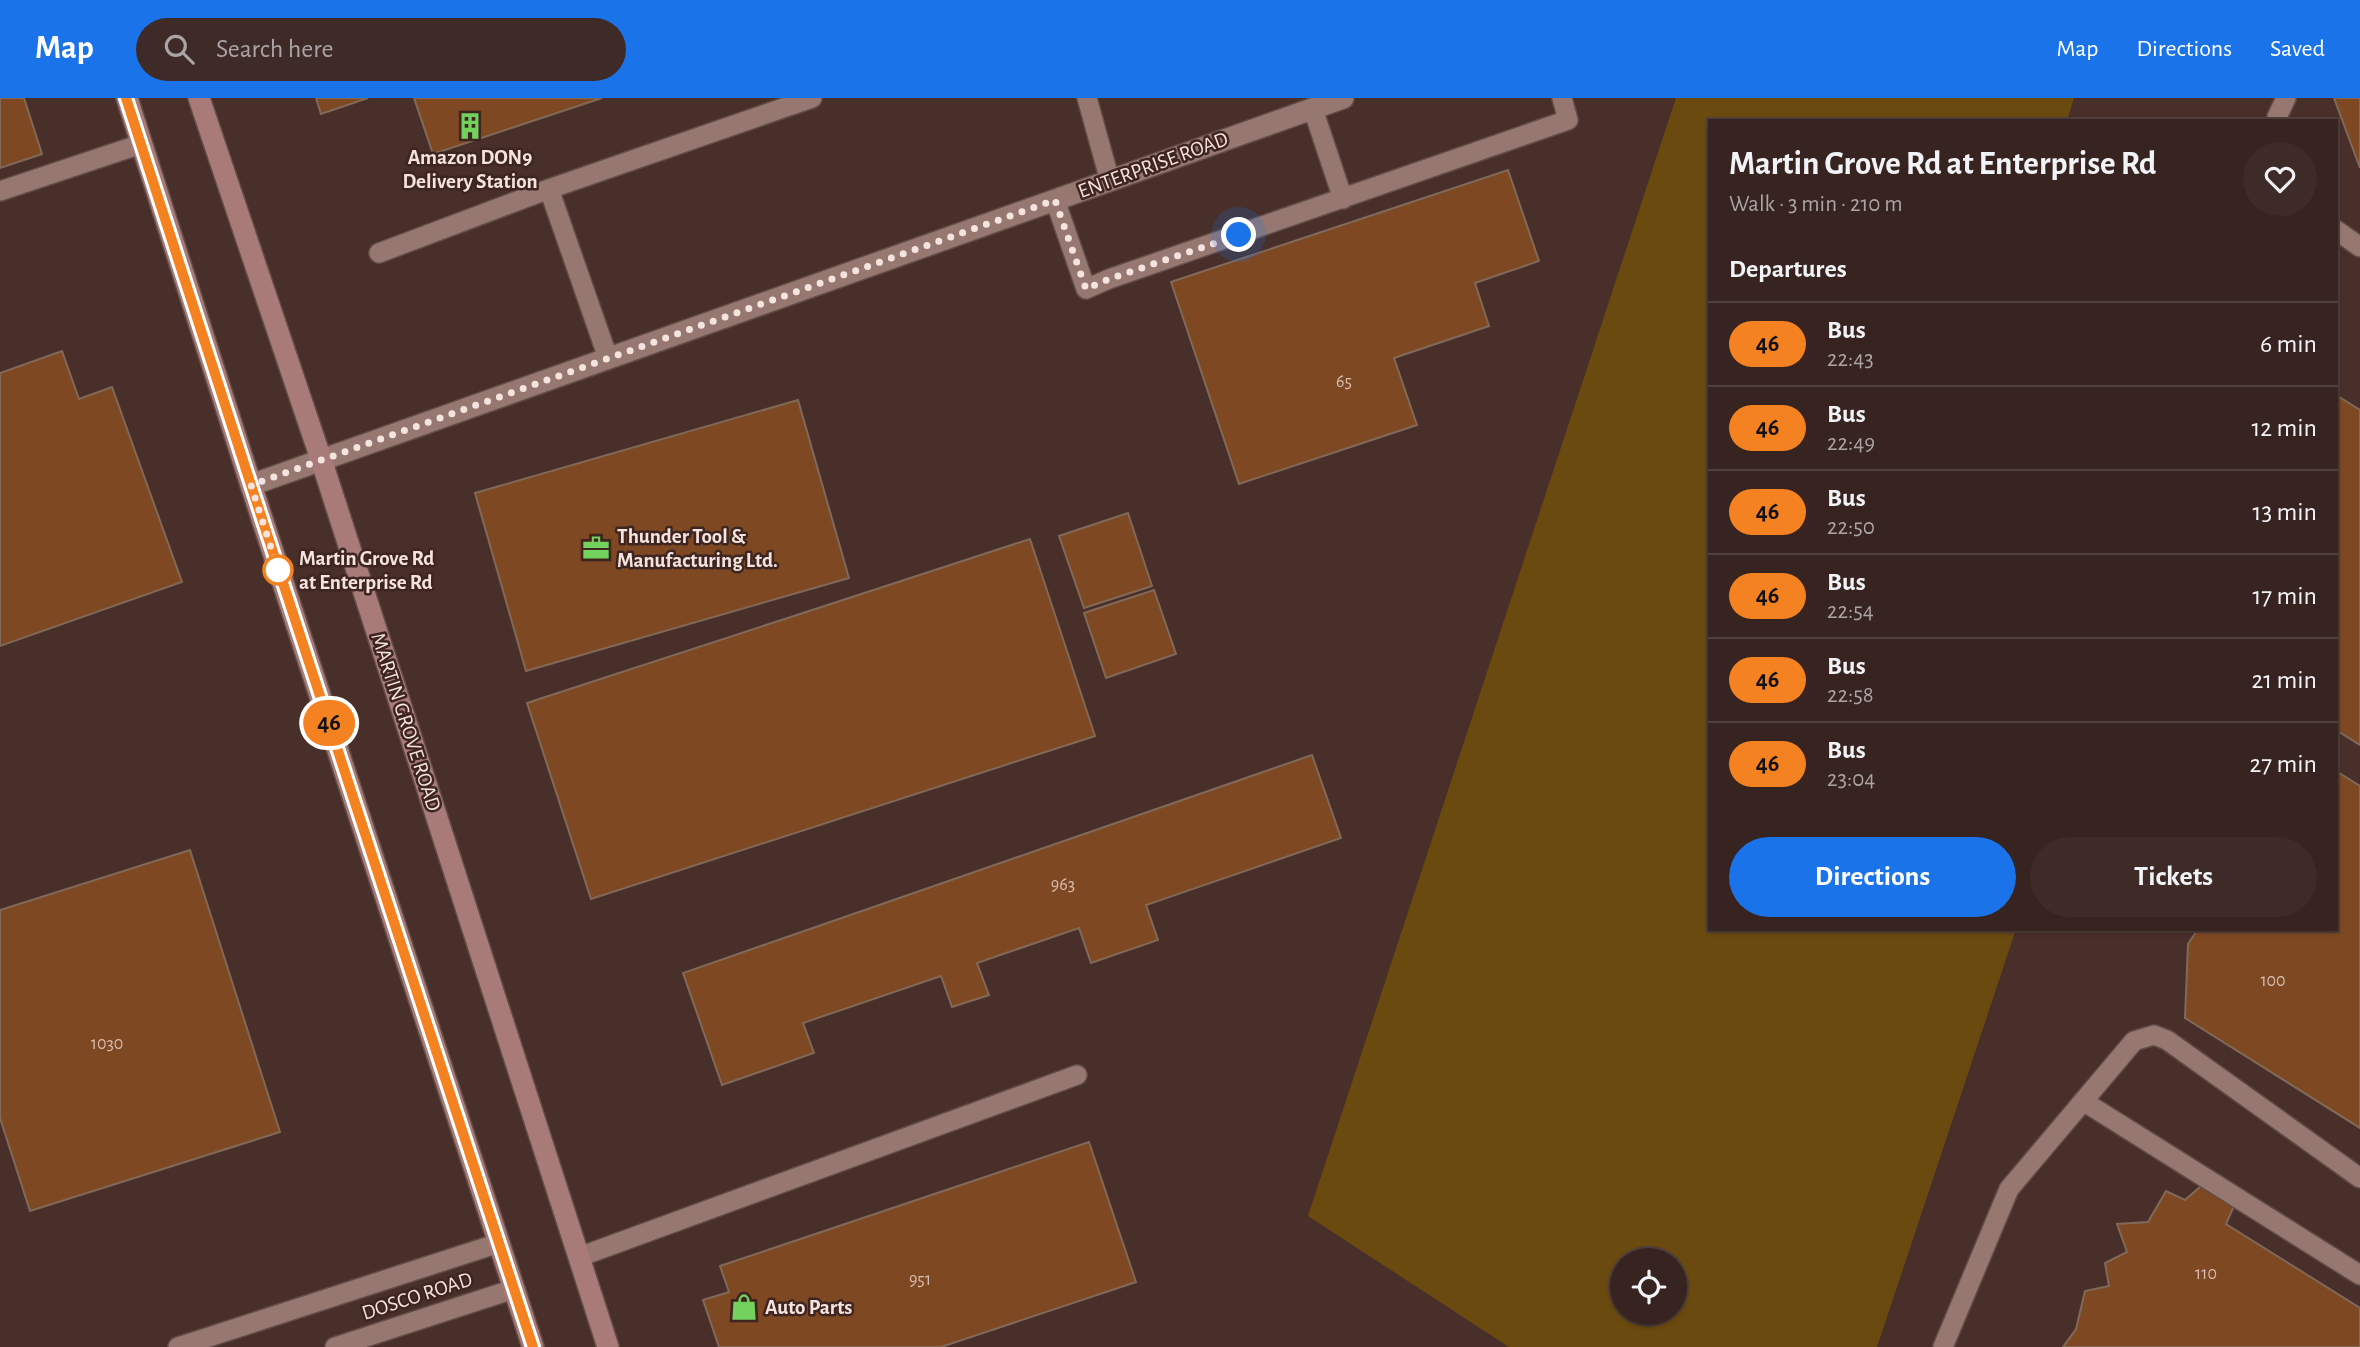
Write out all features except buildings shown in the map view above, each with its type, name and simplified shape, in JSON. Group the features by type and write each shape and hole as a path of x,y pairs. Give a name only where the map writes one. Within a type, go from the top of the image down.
{"main road":[{"path":"127,98 533,1347"},
{"name":"MARTIN GROVE ROAD","path":"199,98 321,459 608,1347"}],"street":[{"name":"ENTERPRISE ROAD","path":"251,485 1343,98"}],"lane":[{"path":"379,253 549,189 812,98"},
{"path":"1087,98 1110,180"},
{"path":"1055,200 1086,289 1568,120 1562,98"},
{"path":"2278,119 2286,98"},
{"path":"1313,108 1343,199"},
{"path":"0,191 141,144"},
{"path":"549,189 608,358"},
{"path":"2338,231 2360,247"},
{"path":"1943,1347 2008,1189 2134,1041 2154,1035 2166,1040 2360,1178"},
{"path":"579,1257 1077,1075"},
{"path":"2083,1101 2360,1275"},
{"path":"178,1347 499,1243"},
{"name":"DOSCO ROAD","path":"335,1347 514,1289"}],"shaded area":[{"path":"1676,98 2074,98 2068,119 1708,119 1708,931 2015,931 1877,1347 1509,1347 1308,1216"}],"bus line":[{"name":"46","path":"126,98 533,1347"}],"place":[{"name":"Amazon DON9 Delivery Station","path":"470,126"},
{"name":"Thunder Tool & Manufacturing Ltd.","path":"596,548"},
{"name":"Martin Grove Rd at Enterprise Rd","path":"278,570"},
{"name":"Auto Parts","path":"744,1307"}],"route":[{"path":"278,570 280,576 251,485 1055,200 1086,289 1239,235"}]}
